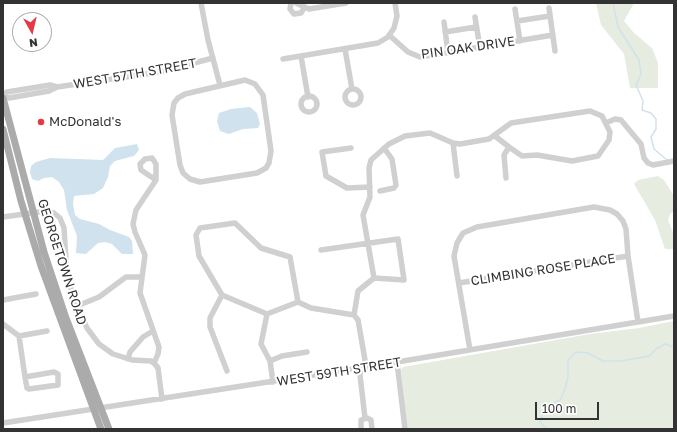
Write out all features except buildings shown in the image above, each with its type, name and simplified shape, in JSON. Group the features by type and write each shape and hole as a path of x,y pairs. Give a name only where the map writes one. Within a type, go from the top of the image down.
{"main road":[{"name":"GEORGETOWN ROAD","path":"3,96 32,212 54,284 97,409 101,429"},
{"name":"GEORGETOWN ROAD","path":"3,129 25,213 51,296 97,409 109,429"}],"street":[{"path":"201,3 220,85"},
{"path":"291,3 290,10 294,14 301,13 304,8"},
{"path":"297,4 309,9 346,3"},
{"path":"283,59 378,43 389,35 397,20 395,3"},
{"path":"549,8 555,51"},
{"path":"515,9 520,41"},
{"path":"517,21 550,16"},
{"path":"475,18 480,48"},
{"path":"444,22 448,53"},
{"path":"445,32 476,27"},
{"name":"PIN OAK DRIVE","path":"389,35 408,52 416,56 448,53 553,35"},
{"path":"346,49 352,90"},
{"path":"301,56 308,97"},
{"name":"WEST 57TH STREET","path":"3,96 8,92 50,85 57,87 160,72 213,58"},
{"path":"245,80 255,84 260,89 263,97 271,151 269,163 261,172 200,182 185,176 180,165 172,115 174,103 182,96 220,85 245,80"},
{"path":"374,278 363,215 370,197 370,163 373,157 399,138 424,133 431,134 453,143 464,144 495,136 504,127 513,123 584,111 597,113 602,116 610,131 610,138 598,156 594,158 572,161 536,155 523,156 495,136"},
{"path":"606,123 615,119 621,120 641,144 644,158 648,163 653,165 674,161"},
{"path":"453,143 457,176"},
{"path":"506,178 504,156 509,147"},
{"path":"351,148 322,152 326,176 347,188 370,187"},
{"path":"380,191 394,188 396,185 392,159 384,148"},
{"path":"154,363 159,351 141,297 145,257 134,232 133,220 137,208 156,180"},
{"path":"470,350 454,256 457,243 464,233 477,227 594,207 610,210 623,221 626,229 628,256 638,322"},
{"path":"3,217 32,212 50,211 57,215 62,222 68,274 77,306 85,325 95,339 108,351 128,359 154,363 158,368 162,399"},
{"path":"298,302 290,257 262,248 235,223 200,228 196,235 200,256 222,295 267,314 298,302 311,308 354,315"},
{"path":"321,250 398,239 404,280 374,278 358,291 354,315 358,321 365,360 360,375 365,418"},
{"name":"CLIMBING ROSE PLACE","path":"459,283 628,256"},
{"path":"77,306 99,297 124,277 132,275 142,277"},
{"path":"3,300 36,294"},
{"path":"222,295 210,318 210,327 227,371"},
{"path":"267,314 261,344 270,361 274,382"},
{"name":"WEST 59TH STREET","path":"3,423 362,368 674,316"},
{"path":"3,324 19,336 25,377 27,387 29,389 58,385 59,382 58,374 55,372 25,377"},
{"path":"19,336 47,331"},
{"path":"128,359 131,351 143,336 153,331"},
{"path":"270,361 282,356 307,352"},
{"path":"396,362 405,429"},
{"path":"361,429 361,420 365,418"},
{"path":"365,418 370,419 372,429"}],"shaded area":[{"path":"596,3 634,3 624,21 634,33 652,48 658,63 658,88 630,88 624,54 601,25"},
{"path":"658,176 664,180 674,196 674,211 670,214 668,220 674,235 674,249 665,249 655,220 634,184 638,180"},
{"path":"674,321 674,429 407,429 401,370 403,367 590,334 639,328"}],"water":[{"path":"250,107 257,113 260,124 258,128 243,129 229,134 220,131 217,121 219,113 231,109"},
{"path":"137,144 139,150 134,156 115,161 110,166 108,177 103,188 94,194 74,196 73,204 75,215 80,219 99,224 129,237 132,241 133,254 122,254 112,244 105,242 98,243 86,254 76,253 77,236 67,210 64,190 59,182 52,177 44,178 38,181 32,179 30,172 31,166 36,162 50,158 103,160 115,148"}],"waterway":[{"path":"613,3 618,27 639,60 641,74 636,85 643,101 642,110 651,113 656,119 656,129 651,137 654,149 667,160"},
{"path":"548,429 540,422 543,413 549,406 560,400 568,377 568,360 576,352 588,353 603,361 621,361 649,356 656,349 665,344 674,347"}],"place":[{"name":"McDonald's","path":"41,122"}]}
